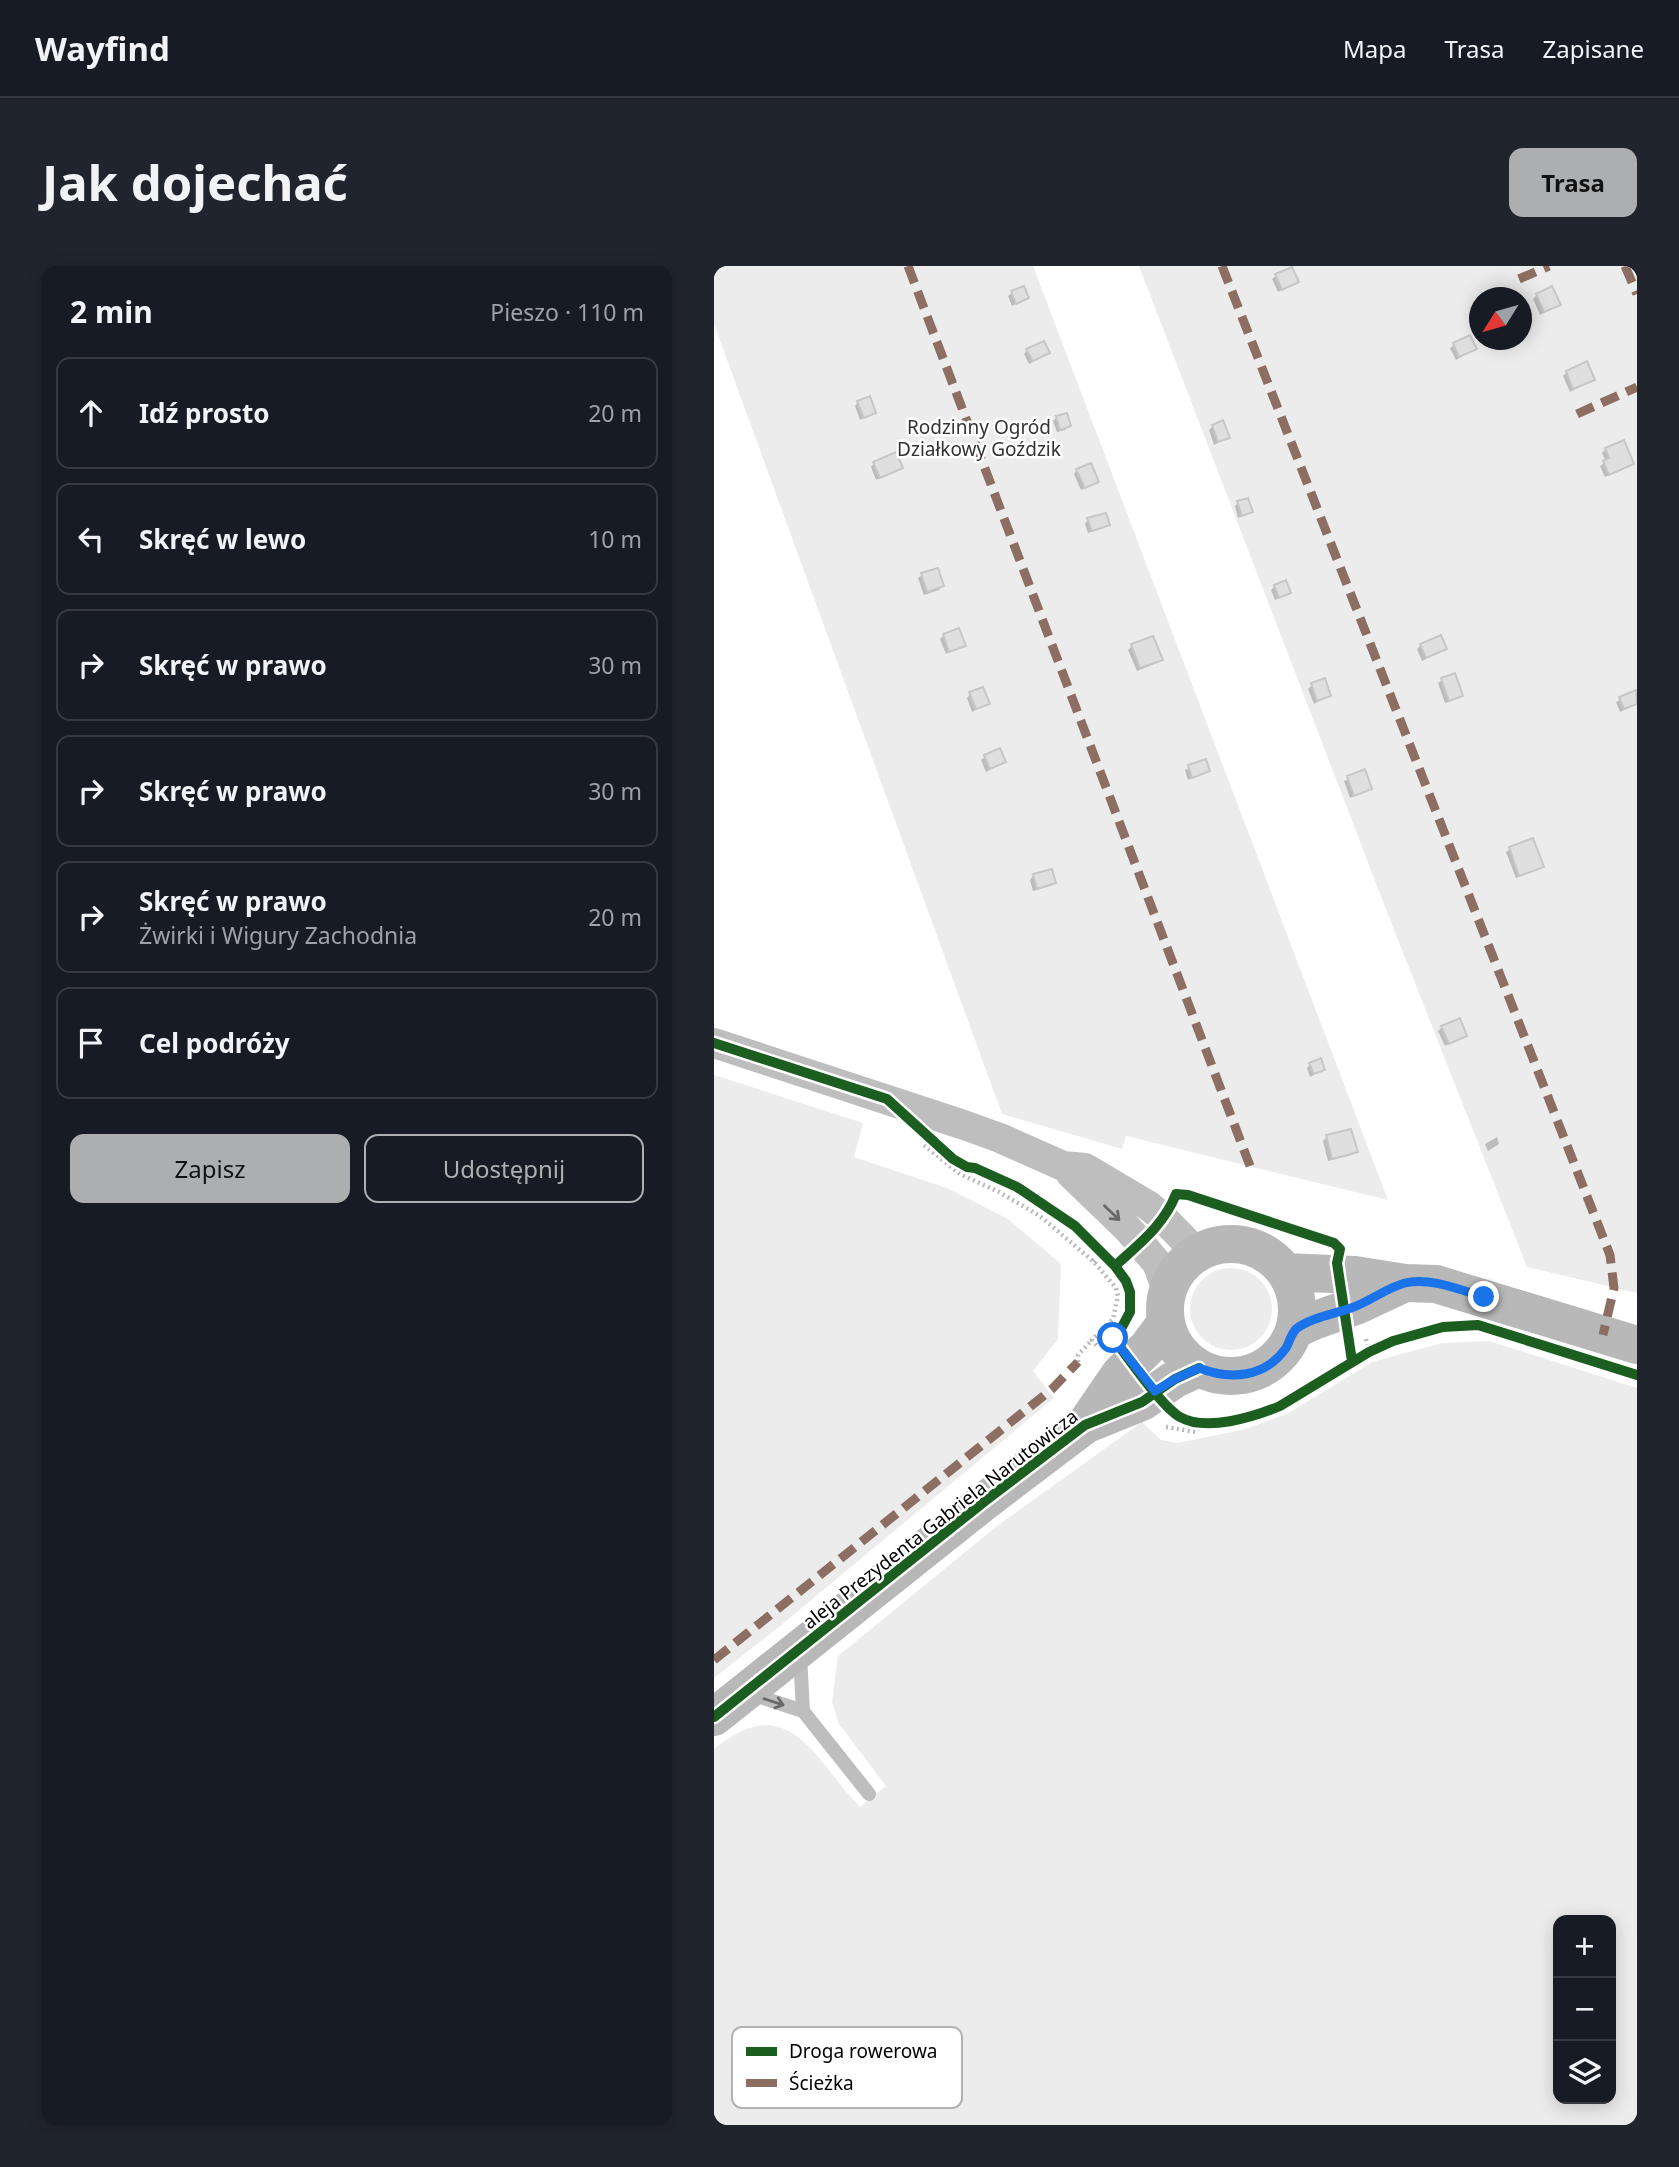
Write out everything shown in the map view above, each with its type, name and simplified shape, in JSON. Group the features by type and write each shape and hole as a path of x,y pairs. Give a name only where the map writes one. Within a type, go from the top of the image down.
{"street":[{"path":"714,1043 964,1125 1063,1166 1084,1168 1149,1206 1196,1253"},
{"path":"1063,1166 1157,1263 1172,1342 1183,1357 1199,1368 1217,1375 1237,1376 1256,1372 1273,1362 1286,1348 1294,1330 1298,1310 1295,1290 1286,1272 1272,1258 1255,1248 1235,1244 1215,1245 1196,1253 1179,1269 1166,1307"},
{"path":"1286,1272 1355,1275 1405,1283 1436,1284 1637,1345"},
{"path":"1294,1330 1359,1305 1405,1283"},
{"name":"aleja Prezydenta Gabriela Narutowicza","path":"714,1717 985,1501 1085,1425 1142,1402 1137,1382 1166,1307"},
{"name":"aleja Prezydenta Gabriela Narutowicza","path":"1137,1382 1175,1379 1199,1368"}],"lane":[{"path":"799,1650 803,1711"},
{"path":"745,1692 803,1711 869,1794"}],"path":[{"path":"887,1099 953,1159 967,1167 975,1168 961,1146 959,1138 964,1125"},
{"path":"915,1137 960,1174 999,1192 1040,1216 1094,1262 1116,1288 1118,1296 1112,1319 1092,1340 1078,1355 1078,1362 1086,1362 1137,1382 1182,1432 1196,1432 1202,1424 1181,1418 1092,1340"},
{"path":"1093,1244 1115,1266 1140,1243"}],"green space":[{"name":"Rodzinny Ogród Działkowy Goździk","path":"714,266 1033,266 1388,1200 1126,1136 1122,1149 1002,1114 714,324"},
{"path":"1139,266 1637,266 1637,1293 1527,1267 1389,917"},
{"path":"714,1075 863,1123 854,1157 947,1188 1008,1219 1061,1264 1058,1339 1033,1371 1054,1398 714,1678"},
{"path":"1231,1268 1247,1271 1260,1280 1269,1293 1272,1309 1269,1325 1260,1338 1247,1347 1231,1350 1215,1347 1202,1338 1193,1325 1190,1309 1193,1293 1202,1280 1215,1271"},
{"path":"1489,1341 1637,1388 1637,2125 714,2125 714,1749 740,1732 762,1725 781,1728 798,1737 814,1752 860,1807 886,1786 839,1724 832,1702 838,1656 997,1526 1142,1422 1161,1440 1177,1443 1242,1430 1287,1414 1372,1362 1442,1343"}],"building":[{"path":"1292,267 1299,282 1282,290 1275,274"},
{"path":"1024,286 1029,298 1016,304 1011,291"},
{"path":"1552,286 1561,305 1544,312 1536,294"},
{"path":"1469,335 1469,350 1475,350 1459,357 1453,343"},
{"path":"1044,341 1050,353 1033,361 1026,349"},
{"path":"1587,361 1595,380 1573,389 1566,371"},
{"path":"870,396 876,413 864,418 857,401"},
{"path":"1067,413 1071,426 1060,430 1056,416"},
{"path":"1223,420 1230,438 1218,442 1212,425"},
{"path":"1624,440 1634,464 1609,475 1603,461 1609,458 1605,448"},
{"path":"896,452 903,468 880,478 873,462"},
{"path":"1091,463 1099,482 1085,488 1076,469"},
{"path":"1248,498 1253,512 1242,516 1237,501"},
{"path":"1106,513 1110,525 1092,531 1087,518"},
{"path":"938,568 944,586 927,592 921,573"},
{"path":"1286,580 1291,593 1279,598 1274,585"},
{"path":"959,628 966,646 949,652 943,634"},
{"path":"1441,635 1447,649 1426,658 1420,644"},
{"path":"1153,636 1163,660 1140,668 1131,644"},
{"path":"1455,673 1463,696 1449,701 1441,678"},
{"path":"1325,678 1331,696 1317,701 1311,683"},
{"path":"983,687 990,704 976,709 969,692"},
{"path":"1636,690 1637,704 1624,709 1619,697"},
{"path":"1000,748 1006,762 990,769 984,755"},
{"path":"1206,759 1210,771 1192,778 1188,765"},
{"path":"1365,769 1372,789 1354,796 1347,776"},
{"path":"1533,838 1544,867 1519,876 1509,847"},
{"path":"1052,869 1056,883 1037,889 1033,874"},
{"path":"1460,1018 1467,1036 1449,1044 1441,1026"},
{"path":"1321,1058 1325,1070 1314,1074 1309,1063"},
{"path":"1351,1129 1358,1152 1332,1159 1326,1135"}],"marked path":[{"path":"908,266 1250,1166"},
{"path":"1222,266 1610,1255 1614,1288 1603,1335"},
{"path":"1519,279 1549,266"},
{"path":"1625,266 1637,294"},
{"path":"1577,414 1637,387"},
{"path":"714,1660 1052,1389 1078,1362"}],"cycle path":[{"path":"714,1043 887,1099 953,1159 1017,1187 1075,1226 1115,1266 1130,1292 1130,1312 1113,1338 1164,1403 1180,1417 1191,1421 1230,1421 1280,1406 1369,1352 1393,1341 1443,1327 1478,1325 1637,1375"},
{"path":"1115,1266 1158,1225 1176,1194 1188,1195 1334,1243 1340,1249 1337,1263 1352,1361"},
{"path":"714,1717 985,1501 1085,1425 1142,1402 1175,1379 1199,1368"}],"route":[{"path":"1113,1338 1155,1391 1199,1368 1217,1375 1237,1376 1256,1372 1273,1362 1286,1348 1294,1330 1359,1305 1405,1283 1436,1284 1484,1297"}]}
